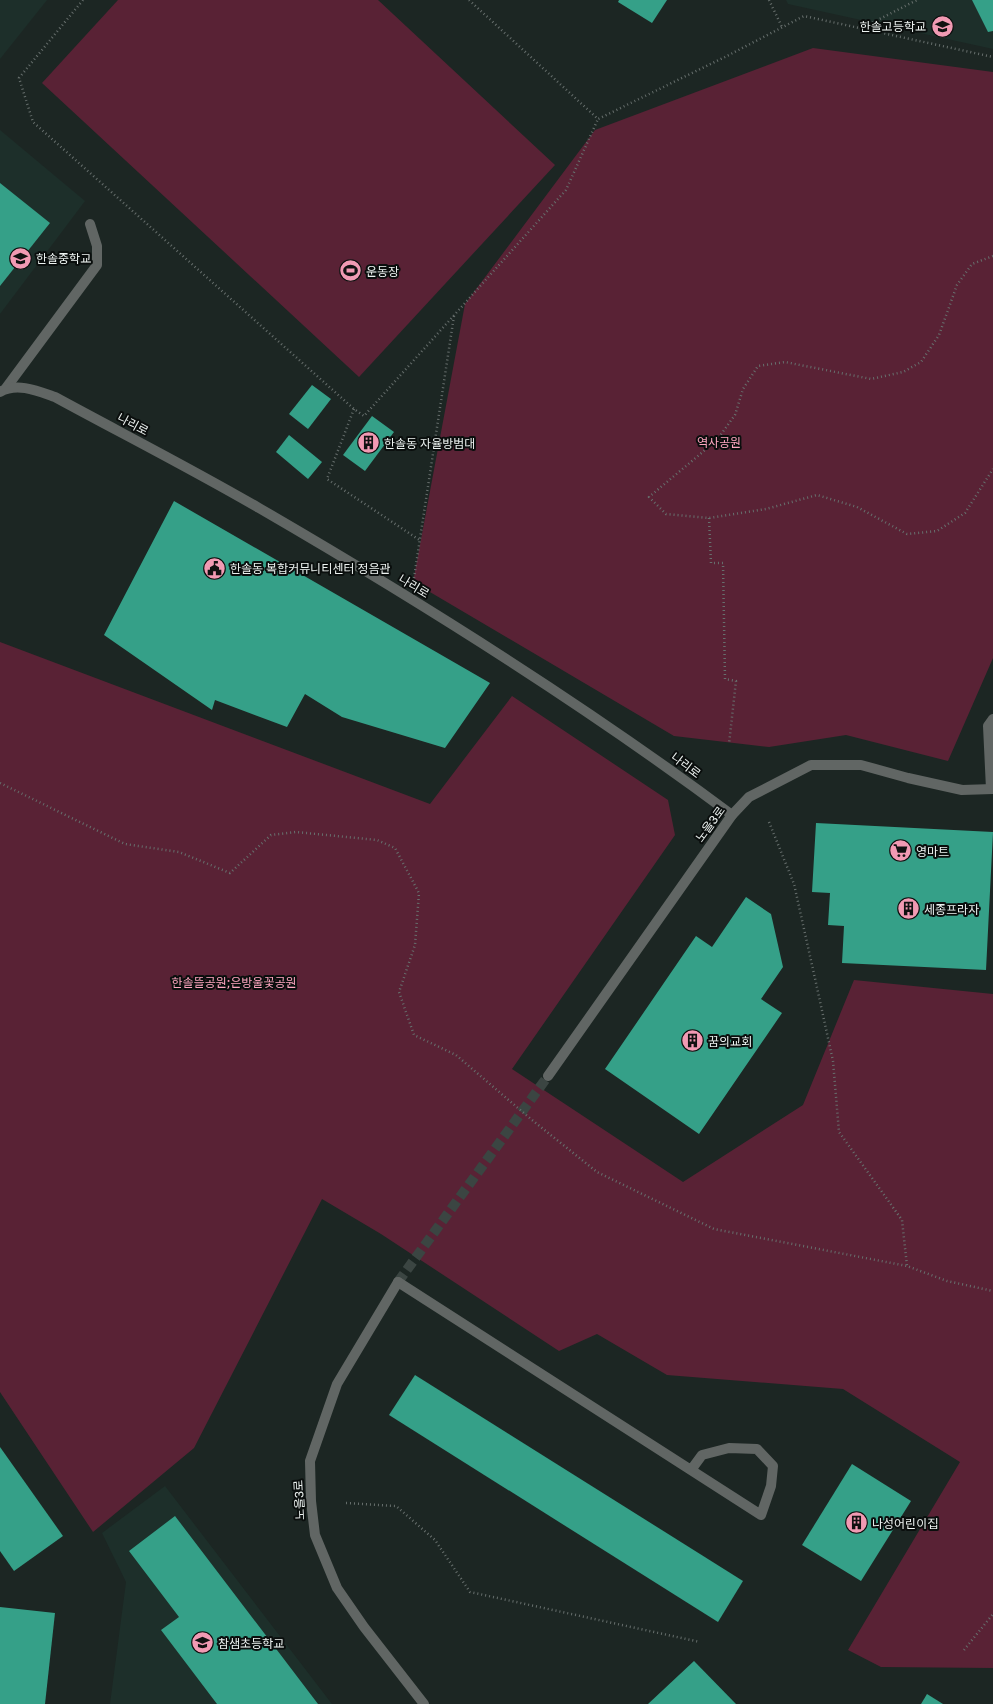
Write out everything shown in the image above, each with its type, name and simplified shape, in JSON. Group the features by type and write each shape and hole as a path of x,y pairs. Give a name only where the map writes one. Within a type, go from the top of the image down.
{"street":[{"path":"3,390 97,265 97,246 90,224"},
{"name":"나리로","path":"3,390 30,388 55,397 258,507 434,613 658,760 732,815"},
{"path":"992,789 988,726 993,719"},
{"name":"노을3로","path":"548,1076 732,815 749,797 811,765 861,765 962,790 992,789"},
{"name":"노을3로","path":"424,1704 364,1627 337,1588 315,1535 311,1501 310,1461 337,1384 398,1282 692,1470"},
{"path":"729,1448 757,1449 773,1466 771,1486 761,1515 754,1511 692,1470 702,1455 729,1448"}],"path":[{"path":"83,0 19,78 33,122 354,409 364,416 566,190 598,119 725,57 804,16 993,57"},
{"path":"469,0 598,119"},
{"path":"768,0 782,27"},
{"path":"861,28 917,0"},
{"path":"993,256 972,264 956,285 939,335 921,362 903,372 871,379 785,362 758,366 743,389 735,415 717,440 649,497 666,514 709,518 766,509 817,495 857,507 907,534 938,531 965,513 993,469"},
{"path":"413,582 421,541 454,316"},
{"path":"354,409 327,479 421,541"},
{"path":"709,518 711,563 723,563 725,679 736,681 729,744"},
{"path":"0,783 125,844 179,852 230,873 271,835 296,832 377,840 395,848 419,893 415,945 399,992 414,1035 456,1055 532,1120 597,1172 714,1228 907,1266 947,1281 993,1291"},
{"path":"769,822 794,884 833,1061 839,1132 902,1220 907,1266"},
{"path":"346,1503 396,1506 435,1540 470,1592 700,1642"},
{"path":"964,1650 993,1614"}],"shaded area":[{"path":"0,0 47,0 0,59"},
{"name":"한솔고등학교","path":"786,0 993,0 993,49 788,4"},
{"name":"한솔중학교","path":"0,130 85,201 0,314"},
{"name":"참샘초등학교","path":"165,1486 332,1704 110,1704 126,1582 102,1533"}],"green space":[{"name":"운동장","path":"118,0 378,0 555,165 359,377 42,83"},
{"name":"역사공원","path":"813,48 993,72 993,658 948,761 846,735 769,747 674,736 413,582 465,304 595,130"},
{"name":"한솔뜰공원;은방울꽃공원","path":"0,642 430,804 512,696 668,800 675,835 512,1069 683,1182 803,1105 854,980 993,994 993,1668 881,1667 848,1650 960,1462 843,1389 667,1375 597,1334 559,1351 381,1234 322,1199 194,1448 93,1532 0,1392"}],"building":[{"path":"619,0 667,0 652,23 618,2"},
{"path":"972,0 993,0 993,31 988,32"},
{"path":"0,183 50,223 0,286"},
{"path":"312,385 331,399 308,429 289,414"},
{"name":"한솔동 자율방범대","path":"372,416 394,432 365,471 343,455"},
{"path":"289,435 322,462 308,479 276,452"},
{"name":"한솔동 복합커뮤니티센터 정음관","path":"174,501 490,683 445,748 342,717 305,694 287,727 215,700 212,710 104,635"},
{"name":"세종프라자","path":"816,823 993,832 986,970 842,963 844,926 828,925 830,893 812,892"},
{"name":"꿈의교회","path":"746,897 771,914 783,967 761,999 782,1013 699,1134 605,1069 696,936 712,947"},
{"path":"415,1375 743,1581 718,1622 389,1415"},
{"path":"0,1447 63,1536 14,1571 0,1551"},
{"name":"나성어린이집","path":"852,1464 911,1501 861,1581 802,1545"},
{"name":"참샘초등학교","path":"175,1516 318,1704 217,1704 161,1630 179,1617 129,1551"},
{"path":"0,1607 55,1613 45,1704 0,1704"},
{"path":"694,1661 736,1704 648,1704"},
{"path":"927,1694 943,1704 921,1704"}],"tunnel":[{"path":"398,1282 548,1076"}],"place":[{"name":"한솔고등학교","path":"942,26"},
{"name":"한솔중학교","path":"21,258"},
{"name":"운동장","path":"351,271"},
{"name":"한솔동 자율방범대","path":"368,443"},
{"name":"한솔동 복합커뮤니티센터 정음관","path":"215,568"},
{"name":"영마트","path":"901,851"},
{"name":"세종프라자","path":"909,909"},
{"name":"꿈의교회","path":"693,1041"},
{"name":"나성어린이집","path":"856,1523"},
{"name":"참샘초등학교","path":"202,1643"}]}
